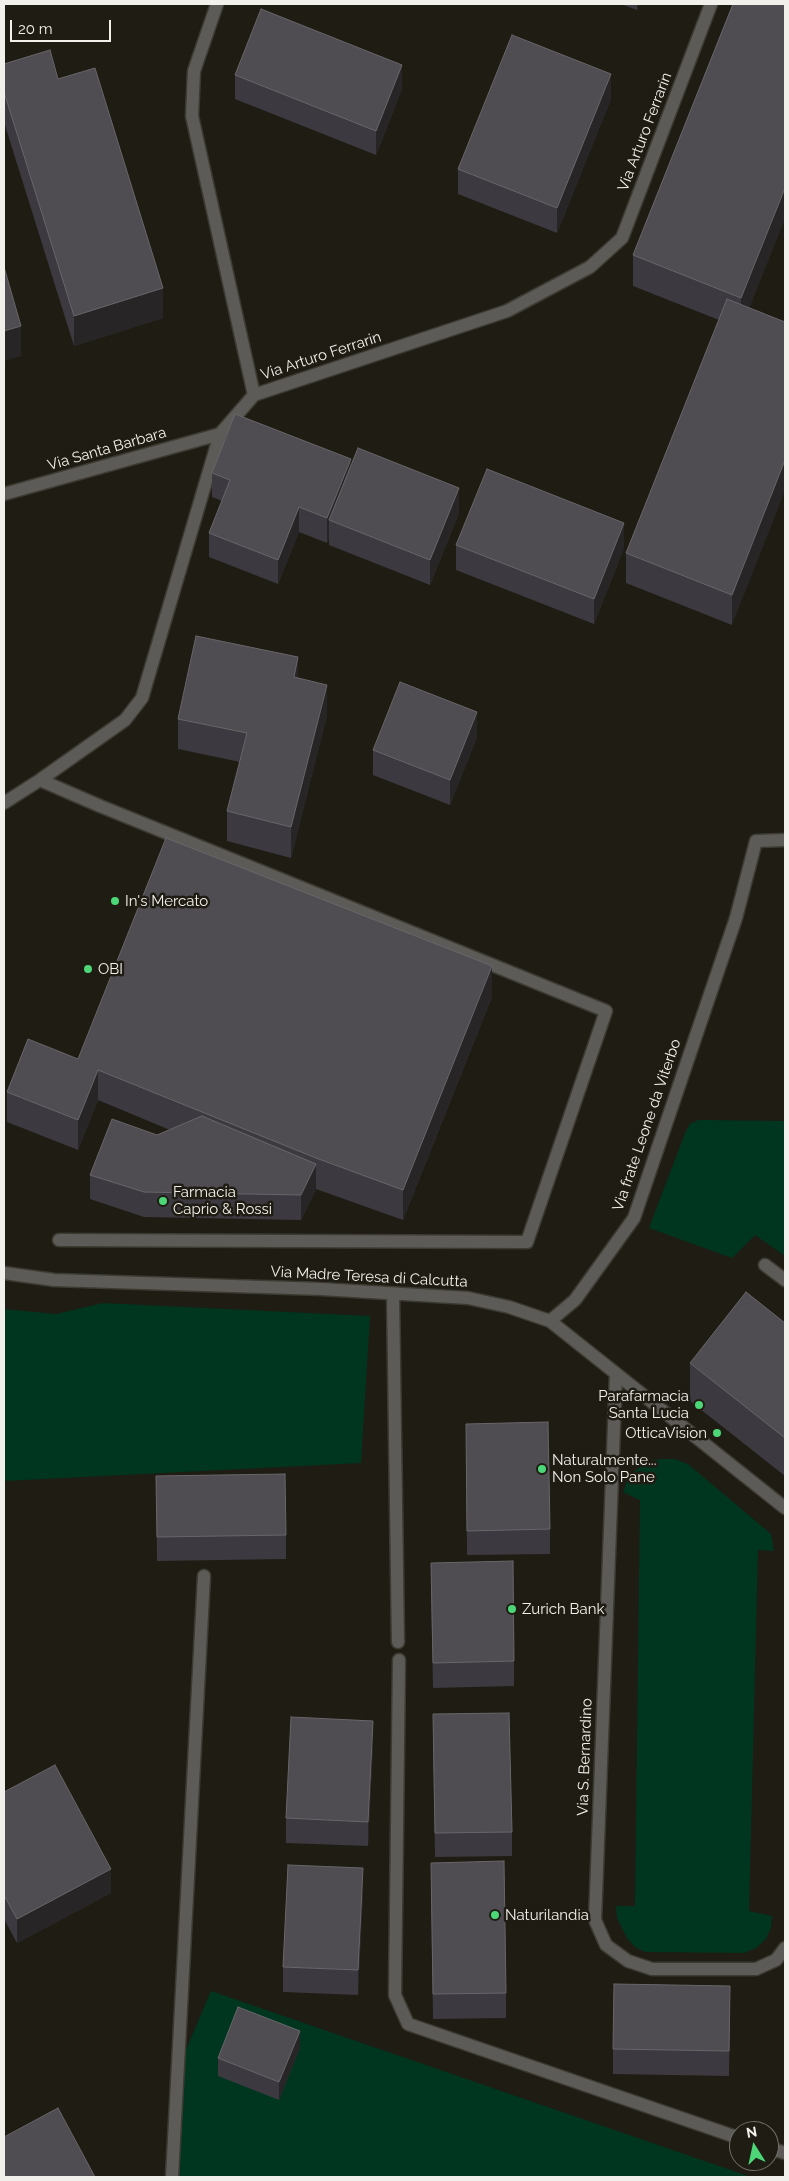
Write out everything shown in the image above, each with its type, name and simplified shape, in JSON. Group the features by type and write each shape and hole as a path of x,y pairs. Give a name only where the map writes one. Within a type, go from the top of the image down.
{"street":[{"path":"218,4 194,71 192,116 254,395"},
{"name":"Via Arturo Ferrarin","path":"4,803 125,720 142,698 220,434 254,395 507,311 590,267 622,238 711,4"},
{"name":"Via Santa Barbara","path":"4,494 220,434"},
{"path":"40,780 118,814 606,1011 527,1242 59,1240"},
{"name":"Via frate Leone da Viterbo","path":"550,1322 574,1300 634,1218 736,918 756,840 785,840"},
{"path":"765,1265 785,1280"},
{"name":"Via Madre Teresa di Calcutta","path":"4,1273 54,1280 321,1289 468,1298 509,1307 550,1322 785,1508"},
{"path":"393,1294 398,1642"},
{"name":"Via S. Bernardino","path":"616,1374 595,1920 606,1945 628,1961 652,1969 756,1969 776,1960 785,1948"},
{"path":"172,2177 204,1576"},
{"path":"399,1660 395,1995 408,2024 729,2135"}],"green space":[{"path":"698,1120 785,1121 785,1256 755,1235 732,1258 649,1228 685,1133 690,1124"},
{"path":"103,1303 370,1316 361,1463 4,1481 4,1309 56,1314"},
{"path":"675,1459 688,1464 771,1534 774,1551 758,1550 749,1911 772,1916 771,1928 766,1939 756,1948 744,1953 645,1952 635,1947 627,1938 617,1918 616,1906 635,1906 640,1500 623,1492 628,1479 637,1469 647,1462"},
{"path":"211,1991 751,2177 178,2177 182,2059"}],"building":[{"path":"733,4 785,4 785,188 741,298 633,255"},
{"path":"261,9 402,65 376,131 235,75"},
{"path":"512,35 611,74 557,208 458,169"},
{"path":"50,50 58,79 95,68 163,288 74,316 4,92 4,64"},
{"path":"4,267 21,326 4,331"},
{"path":"727,299 785,322 785,460 732,595 626,553"},
{"path":"235,414 351,459 327,518 299,507 278,560 209,533 230,480 212,473"},
{"path":"358,448 459,488 430,560 329,520"},
{"path":"487,469 624,523 594,599 456,545"},
{"path":"196,636 298,657 294,677 327,685 291,827 227,811 247,733 178,719"},
{"path":"400,682 477,712 450,780 373,750"},
{"path":"166,838 492,966 403,1190 316,1158 98,1070 78,1120 7,1092 28,1039 78,1059"},
{"path":"202,1116 316,1164 301,1195 144,1192 90,1175 112,1119 157,1135"},
{"path":"746,1292 785,1323 785,1438 690,1363"},
{"path":"548,1422 550,1529 467,1531 466,1424"},
{"path":"285,1474 286,1535 157,1537 156,1476"},
{"path":"513,1561 514,1661 433,1663 431,1563"},
{"path":"509,1713 512,1832 435,1833 433,1714"},
{"path":"291,1717 373,1721 368,1822 286,1818"},
{"path":"55,1765 111,1869 17,1919 4,1895 4,1792"},
{"path":"504,1861 506,1993 433,1994 431,1863"},
{"path":"288,1865 363,1868 358,1970 283,1967"},
{"path":"614,1984 730,1986 729,2051 613,2049"},
{"path":"238,2007 300,2031 279,2082 218,2058"},
{"path":"58,2108 95,2177 4,2177 4,2137"}],"place":[{"name":"In's Mercato","path":"115,901"},
{"name":"OBI","path":"88,969"},
{"name":"Farmacia Caprio & Rossi","path":"163,1201"},
{"name":"Parafarmacia Santa Lucia","path":"699,1405"},
{"name":"OtticaVision","path":"717,1433"},
{"name":"Naturalmente... Non Solo Pane","path":"542,1469"},
{"name":"Zurich Bank","path":"512,1609"},
{"name":"Naturilandia","path":"495,1915"}]}
